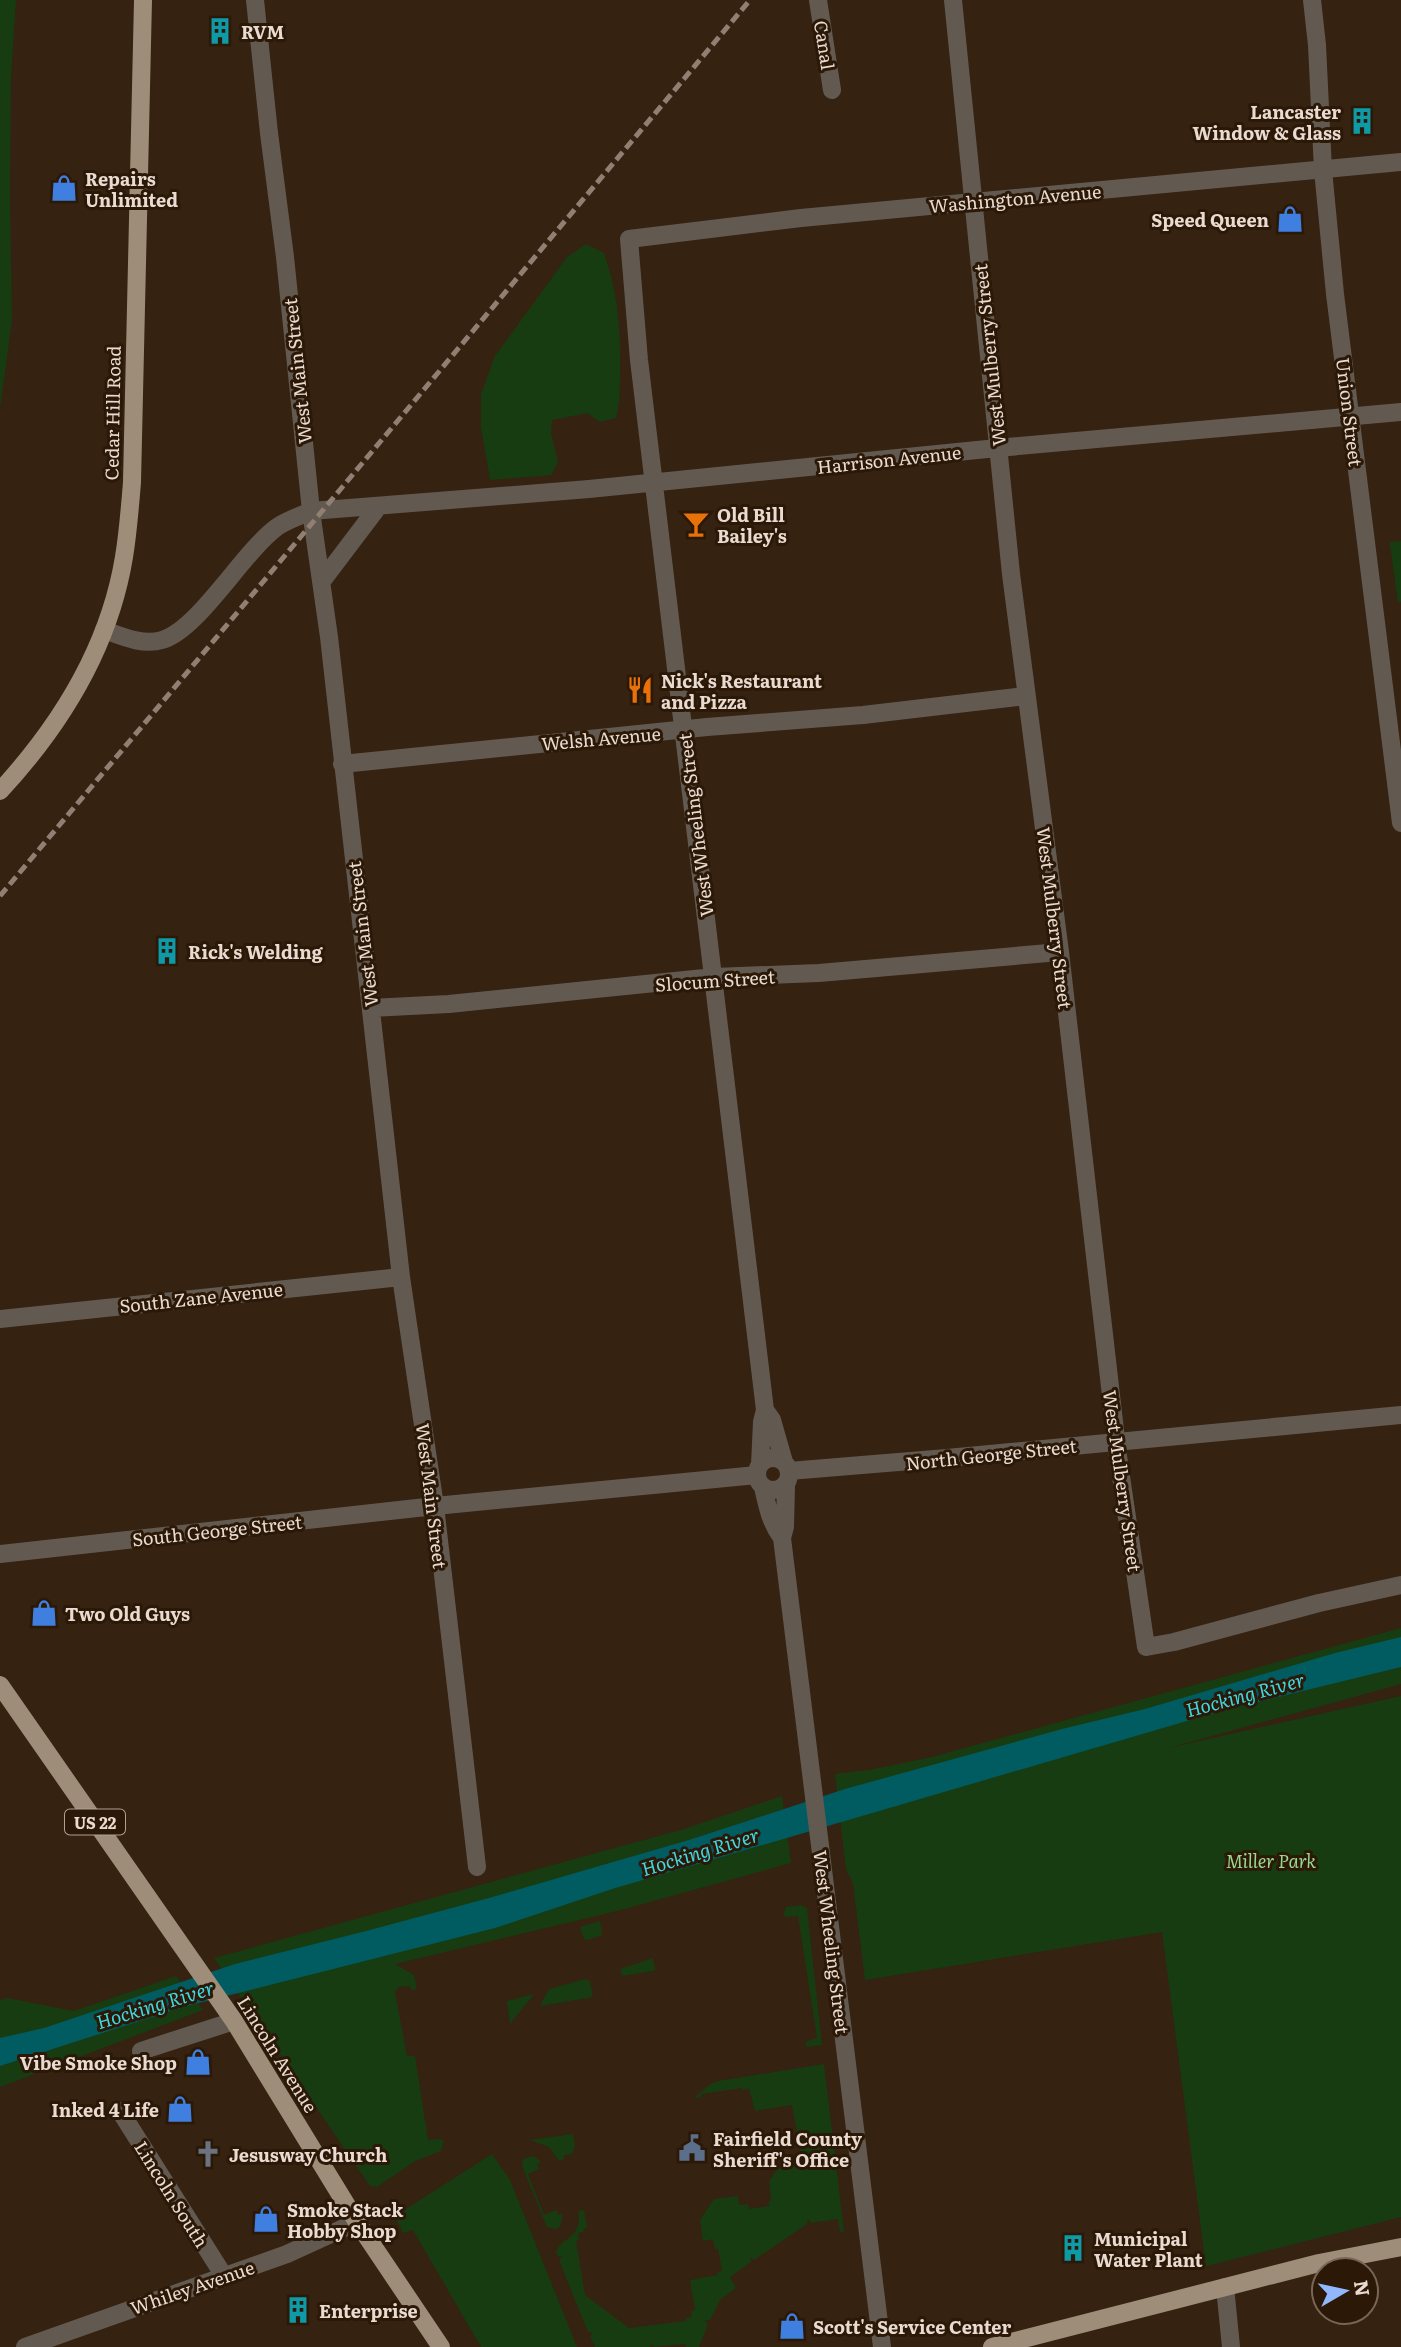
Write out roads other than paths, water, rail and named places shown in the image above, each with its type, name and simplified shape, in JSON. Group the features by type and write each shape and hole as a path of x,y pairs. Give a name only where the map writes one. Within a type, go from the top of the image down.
{"main road":[{"name":"Cedar Hill Road","path":"0,791 29,761 84,677 112,607 124,558 132,482 143,0"},
{"name":"Lincoln Avenue","path":"0,1685 231,2016 357,2221 441,2347"},
{"path":"992,2347 1319,2263 1401,2247"}],"street":[{"name":"West Main Street","path":"255,0 401,1277 435,1506 477,1867"},
{"name":"Canal","path":"818,0 832,90"},
{"name":"West Mulberry Street","path":"953,0 1026,696 1060,952 1116,1442 1146,1647 1401,1585"},
{"name":"Union Street","path":"1312,0 1323,170 1335,293 1401,823"},
{"name":"Washington Avenue","path":"629,239 801,218 1401,162"},
{"name":"West Wheeling Street","path":"629,239 639,360 765,1410 760,1476 768,1510 775,1529 782,1538"},
{"name":"Harrison Avenue","path":"104,630 148,642 169,637 191,621 276,528 312,517 378,507 1401,412"},
{"path":"322,581 378,507"},
{"name":"Welsh Avenue","path":"342,764 863,715 1026,696"},
{"name":"Slocum Street","path":"371,1008 463,1002 714,977 819,973 1060,952"},
{"name":"South Zane Avenue","path":"0,1319 401,1277"},
{"name":"West Wheeling Street","path":"765,1410 772,1420 786,1473 785,1527 782,1538 882,2347"},
{"name":"North George Street","path":"786,1473 1401,1415"},
{"path":"774,1457 786,1473 772,1490 760,1476 763,1461 774,1457"},
{"path":"435,1506 760,1476"},
{"name":"South George Street","path":"0,1554 435,1506"},
{"path":"141,2051 231,2016"},
{"name":"Lincoln South","path":"120,2111 224,2276"},
{"name":"Whiley Avenue","path":"25,2347 287,2254 357,2221"},
{"path":"1225,2287 1231,2347"}],"water":[{"name":"Hocking River","path":"1401,1637 1401,1667 1221,1711 612,1889 495,1928 183,2007 0,2066 0,2038 44,2028 235,1964 489,1898 689,1840 845,1789"}],"railway":[{"path":"0,896 750,0"}],"place":[{"name":"RVM","path":"220,31"},
{"name":"Lancaster Window & Glass","path":"1362,121"},
{"name":"Repairs Unlimited","path":"64,188"},
{"name":"Speed Queen","path":"1290,219"},
{"name":"Old Bill Bailey's","path":"696,524"},
{"name":"Nick's Restaurant and Pizza","path":"640,690"},
{"name":"Rick's Welding","path":"167,951"},
{"name":"Two Old Guys","path":"44,1613"},
{"name":"Vibe Smoke Shop","path":"198,2062"},
{"name":"Inked 4 Life","path":"180,2109"},
{"name":"Fairfield County Sheriff's Office","path":"692,2148"},
{"name":"Jesusway Church","path":"208,2154"},
{"name":"Smoke Stack Hobby Shop","path":"266,2219"},
{"name":"Municipal Water Plant","path":"1073,2248"},
{"name":"Enterprise","path":"298,2310"},
{"name":"Scott's Service Center","path":"792,2326"}],"park label":[{"name":"Miller Park","path":"1271,1860"}]}
